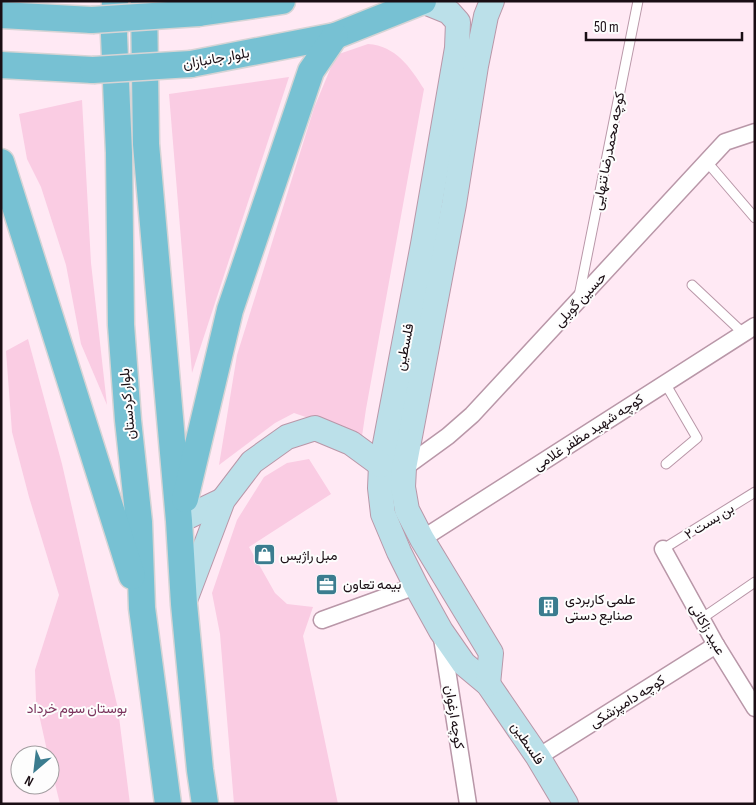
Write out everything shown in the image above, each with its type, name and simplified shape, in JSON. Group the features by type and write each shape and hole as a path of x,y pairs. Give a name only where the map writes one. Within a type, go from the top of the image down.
{"main road":[{"path":"17,1 84,20"},
{"name":"بلوار کردستان","path":"116,1 114,35 119,154 120,325 138,522 142,608 168,804"},
{"path":"144,1 146,144 179,521 184,604 205,804"},
{"path":"1,15 84,20 198,13 282,1"},
{"name":"بلوار جانبازان","path":"1,65 93,70 191,64 335,36 422,1"},
{"path":"179,521 230,310 311,71 335,36"},
{"path":"1,162 142,608"}],"street":[{"name":"فلسطین","path":"422,1 448,12 458,22 457,48 423,244 381,465 380,488 383,514 399,552 441,631 464,664 488,684 538,757 566,804"},
{"name":"فلسطین","path":"488,684 492,653 422,539 407,510 403,487 404,468 450,223 478,58 486,16 492,1"},
{"name":"حسین گویلی","path":"404,468 472,416 724,142 754,134"},
{"name":"کوچه شهید مظفر غلامی","path":"422,539 749,329"},
{"path":"184,604 223,500 252,462 287,436 315,428 351,443 381,465 404,468"},
{"path":"179,521 223,500"},
{"name":"عبید زاکانی","path":"663,550 701,619 755,708"},
{"path":"322,620 416,586"},
{"name":"کوچه ارغوان","path":"441,631 468,804"},
{"name":"کوچه دامپزشکی","path":"538,757 716,644"}],"lane":[{"name":"کوچه محمدرضا تنهایی","path":"578,301 638,1"},
{"path":"707,162 755,218"},
{"path":"692,285 749,329"},
{"path":"665,383 697,438 666,464"},
{"name":"بن بست ۲","path":"663,550 755,492"},
{"path":"701,619 755,582"}],"green space":[{"path":"368,44 394,53 408,66 424,89 361,443 335,427 294,413 275,423 219,465 237,355 314,108 336,55"},
{"path":"289,77 192,373 169,94"},
{"path":"82,100 91,263 107,405 81,344 66,265 41,187 27,159 19,114"},
{"name":"بوستان سوم خرداد","path":"28,339 62,464 118,709 130,804 60,804 58,795 60,795 60,745 46,745 36,701 35,670 59,595 29,497 12,432 6,351"},
{"path":"309,459 331,494 249,547 275,593 287,604 313,607 303,636 338,804 234,804 220,634 212,593 237,520 264,477 287,463"}],"place":[{"name":"مبل راژیس","path":"264,555"},
{"name":"بیمه تعاون","path":"327,584"},
{"name":"علمی کاربردی صنایع دستی","path":"549,607"}]}
